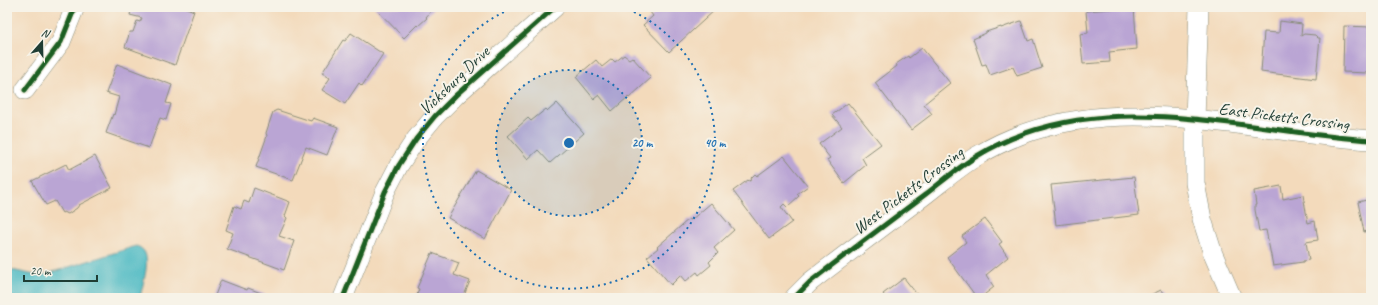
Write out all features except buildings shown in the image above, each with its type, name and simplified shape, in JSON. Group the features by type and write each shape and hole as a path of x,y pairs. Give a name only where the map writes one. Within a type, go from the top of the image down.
{"street":[{"path":"25,90 61,42 75,7"},
{"name":"Vicksburg Drive","path":"343,298 385,192 399,165 416,140 435,116 456,95 555,7"},
{"path":"1199,7 1194,119 1195,183 1199,205 1213,254 1232,298"},
{"name":"West Picketts Crossing","path":"794,298 810,282 977,156 1008,140 1042,128 1076,120 1111,116 1147,116 1194,119"},
{"name":"East Picketts Crossing","path":"1194,119 1371,140"}],"water":[{"path":"136,246 145,253 147,263 140,298 7,298 7,269 40,276"}],"cycle path":[{"path":"25,90 61,42 75,7"},
{"path":"343,298 385,192 399,165 416,139 435,116 456,95 555,7"},
{"path":"794,298 810,282 962,166 977,156 1023,134 1071,121 1121,116 1171,117 1371,140"}]}
